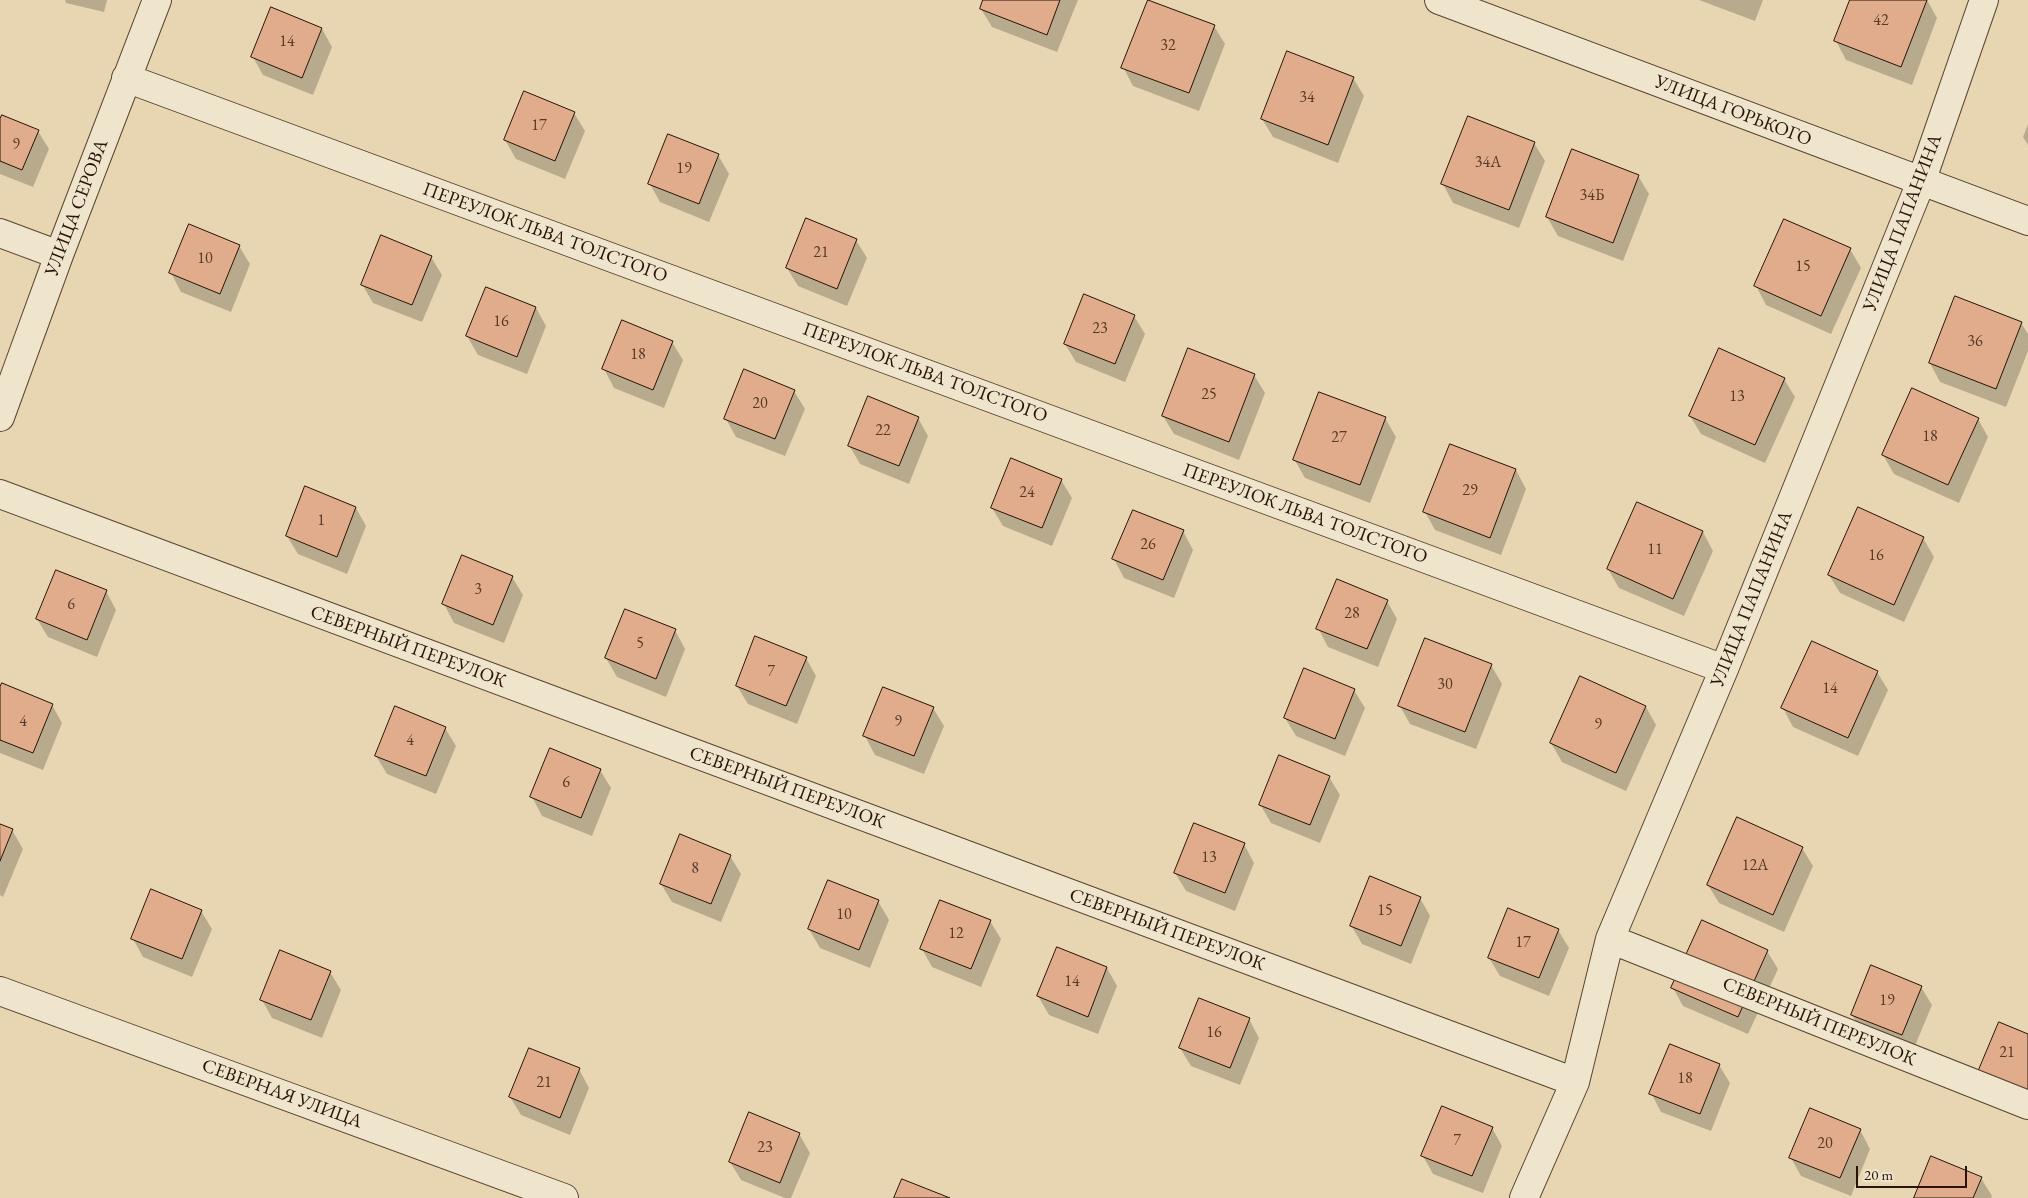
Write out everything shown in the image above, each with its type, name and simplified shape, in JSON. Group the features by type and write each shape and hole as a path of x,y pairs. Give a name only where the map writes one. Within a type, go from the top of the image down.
{"street":[{"name":"УЛИЦА СЕРОВА","path":"0,417 59,255 157,0"},
{"name":"УЛИЦА ГОРЬКОГО","path":"1439,0 2028,221"},
{"name":"УЛИЦА ПАПАНИНА","path":"1524,1198 1575,1082 1610,939 1724,669 1921,182 1984,0"},
{"name":"ПЕРЕУЛОК ЛЬВА ТОЛСТОГО","path":"126,78 1724,669"},
{"path":"0,233 59,255"},
{"name":"СЕВЕРНЫЙ ПЕРЕУЛОК","path":"0,494 1575,1082"},
{"name":"СЕВЕРНЫЙ ПЕРЕУЛОК","path":"1610,939 2028,1105"},
{"name":"СЕВЕРНАЯ УЛИЦА","path":"0,991 564,1198"}],"building":[{"path":"983,0 1060,0 1047,35 980,9"},
{"path":"1148,0 1215,25 1189,93 1121,68"},
{"path":"1850,0 1927,0 1901,67 1834,41"},
{"path":"271,7 322,28 302,78 251,57"},
{"path":"1287,51 1354,77 1328,145 1261,119"},
{"path":"524,91 575,112 555,161 504,140"},
{"path":"2,115 39,130 22,170 0,161 0,119"},
{"path":"1468,116 1535,142 1509,210 1441,184"},
{"path":"668,134 719,154 699,204 648,184"},
{"path":"1572,149 1639,175 1613,243 1546,217"},
{"path":"806,218 857,239 837,289 786,268"},
{"path":"1784,219 1851,248 1821,316 1754,286"},
{"path":"189,224 240,245 220,294 169,273"},
{"path":"381,235 432,256 412,305 361,285"},
{"path":"486,287 536,307 517,357 466,336"},
{"path":"1084,294 1135,315 1115,364 1064,344"},
{"path":"1955,296 2022,322 1996,389 1929,363"},
{"path":"622,320 673,341 653,390 602,369"},
{"path":"1188,348 1255,374 1229,442 1162,416"},
{"path":"1719,348 1785,378 1755,445 1689,416"},
{"path":"744,369 795,390 775,439 724,419"},
{"path":"1912,388 1979,418 1948,485 1882,455"},
{"path":"1319,392 1386,417 1360,485 1293,460"},
{"path":"868,396 919,417 899,466 848,446"},
{"path":"1450,444 1516,469 1490,538 1423,512"},
{"path":"1011,458 1062,479 1042,528 991,508"},
{"path":"305,486 356,507 337,557 286,536"},
{"path":"1637,502 1703,531 1673,599 1607,569"},
{"path":"1858,507 1924,537 1894,605 1828,575"},
{"path":"1133,510 1184,530 1163,580 1112,559"},
{"path":"462,555 513,576 493,625 442,604"},
{"path":"56,570 107,590 87,640 36,619"},
{"path":"1337,579 1388,600 1367,649 1316,629"},
{"path":"625,609 676,629 656,679 605,658"},
{"path":"755,636 807,657 786,706 736,686"},
{"path":"1425,638 1492,664 1465,732 1398,706"},
{"path":"1812,641 1878,671 1848,738 1781,708"},
{"path":"1304,668 1355,689 1335,739 1284,718"},
{"path":"1580,676 1646,706 1616,773 1550,743"},
{"path":"2,683 53,704 33,753 0,740 0,687"},
{"path":"883,687 934,707 914,756 863,736"},
{"path":"395,706 446,727 426,776 375,756"},
{"path":"550,748 601,769 581,818 530,797"},
{"path":"1279,755 1330,776 1310,825 1259,805"},
{"path":"1737,817 1803,847 1773,915 1707,885"},
{"path":"1194,823 1245,843 1225,893 1174,873"},
{"path":"0,824 13,829 0,861"},
{"path":"680,834 731,855 711,904 660,884"},
{"path":"1370,876 1421,897 1401,946 1350,926"},
{"path":"828,880 879,900 859,950 808,929"},
{"path":"151,889 202,910 182,959 131,939"},
{"path":"940,900 991,920 971,969 920,949"},
{"path":"1508,908 1559,929 1539,978 1488,958"},
{"path":"1702,920 1768,950 1738,1017 1671,988"},
{"path":"1057,947 1107,967 1088,1017 1037,996"},
{"path":"280,950 331,971 311,1020 260,1000"},
{"path":"1871,965 1922,986 1902,1035 1851,1015"},
{"path":"1199,998 1250,1018 1230,1068 1179,1048"},
{"path":"1999,1022 2028,1034 2028,1092 1978,1072"},
{"path":"1670,1044 1720,1064 1700,1114 1649,1094"},
{"path":"529,1048 580,1068 560,1118 509,1097"},
{"path":"1442,1106 1493,1127 1472,1176 1421,1156"},
{"path":"1810,1108 1861,1129 1840,1178 1789,1158"},
{"path":"749,1112 800,1133 780,1183 729,1162"},
{"path":"1931,1156 1982,1177 1973,1198 1914,1198"},
{"path":"902,1179 950,1198 894,1198"}]}
